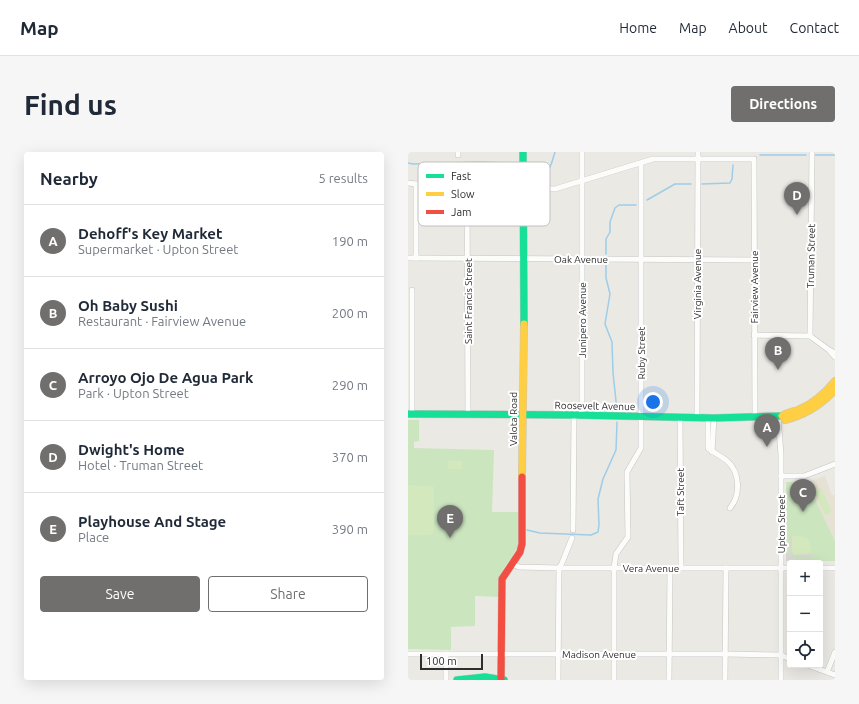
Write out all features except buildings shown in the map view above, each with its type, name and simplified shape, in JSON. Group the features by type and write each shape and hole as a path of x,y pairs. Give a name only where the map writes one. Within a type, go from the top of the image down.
{"street":[{"name":"Junipero Avenue","path":"582,152 582,415"},
{"name":"Virginia Avenue","path":"697,417 698,152"},
{"name":"Truman Street","path":"810,336 812,152"},
{"name":"Fairview Avenue","path":"698,159 754,158 755,416"},
{"path":"550,189 555,189 583,181 653,159 698,159"},
{"name":"Ruby Street","path":"614,680 614,568 616,554 628,537 627,472 641,448 641,163"},
{"path":"408,183 416,184 416,258"},
{"name":"Saint Francis Street","path":"468,226 468,415"},
{"name":"Valota Road","path":"503,680 502,579 520,552 522,544 524,226"},
{"name":"Oak Avenue","path":"408,258 524,260 754,260"},
{"path":"410,414 412,290"},
{"path":"754,335 810,336 835,353"},
{"path":"829,350 835,357"},
{"name":"Roosevelt Avenue","path":"410,414 680,416 711,418 780,416 810,405 835,381"},
{"name":"Roosevelt Avenue","path":"780,416 785,420 809,412 823,402 835,390"},
{"path":"573,530 574,415"},
{"name":"Taft Street","path":"680,416 681,568"},
{"name":"Upton Street","path":"780,416 780,680"},
{"path":"711,418 708,448 728,462 733,468 736,476 736,496 730,508"},
{"path":"781,476 804,476 835,464"},
{"path":"558,680 559,568 572,538"},
{"name":"Vera Avenue","path":"512,564 519,567 559,568 787,568"},
{"path":"669,680 670,568"},
{"path":"726,568 726,680"},
{"path":"823,568 835,568"},
{"path":"827,672 835,652"},
{"name":"Madison Avenue","path":"408,654 614,653 780,655 787,657"},
{"path":"446,654 446,680"},
{"path":"816,668 835,675"},
{"path":"457,680 486,677 503,680"}],"shaded area":[{"path":"825,476 832,496 835,494 835,541 807,482"},
{"path":"790,536 792,536 792,552 794,555 811,554 811,558 792,558 786,561 786,554 790,553"}],"green space":[{"path":"408,420 419,420 419,441 414,442 414,448 494,450 492,512 518,512 518,547 504,568 498,581 498,597 475,596 475,626 451,627 451,650 408,649"},
{"path":"448,461 462,461 462,469 448,469"},
{"path":"786,482 807,482 835,541 835,561 786,561"},
{"path":"408,485 434,487 434,529 433,533 429,535 408,535"},
{"path":"821,488 832,512 825,515 814,491"},
{"path":"792,536 805,537 808,539 811,554 794,555 792,552"}],"waterway":[{"path":"550,168 555,152"},
{"path":"760,155 806,155"},
{"path":"815,155 835,155"},
{"path":"408,163 418,164"},
{"path":"702,184 730,183 732,179 733,165"},
{"path":"647,200 675,184 691,184"},
{"path":"606,254 606,239 610,232 610,222 615,208 619,205 636,205"},
{"path":"606,265 606,278 610,294 605,324 612,342 613,373 617,410"},
{"path":"527,530 540,533 591,535 598,532 598,499 603,479 616,450 617,422"}],"traffic: fast":[{"path":"523,152 523,162"},
{"path":"523,226 524,324"},
{"path":"408,414 714,418 782,416"},
{"path":"457,680 485,677 504,680"}],"traffic: slow":[{"path":"522,477 524,324"},
{"path":"835,381 815,401 782,416 785,420 800,415 819,405 835,390"}],"traffic: jam":[{"path":"501,680 502,579 520,552 522,544 522,477"}],"place":[{"name":"Dwight's Home","path":"797,215"},
{"name":"Oh Baby Sushi","path":"778,370"},
{"name":"Dehoff's Key Market","path":"767,447"},
{"name":"Arroyo Ojo De Agua Park","path":"803,512"},
{"name":"Playhouse And Stage","path":"450,538"}]}
